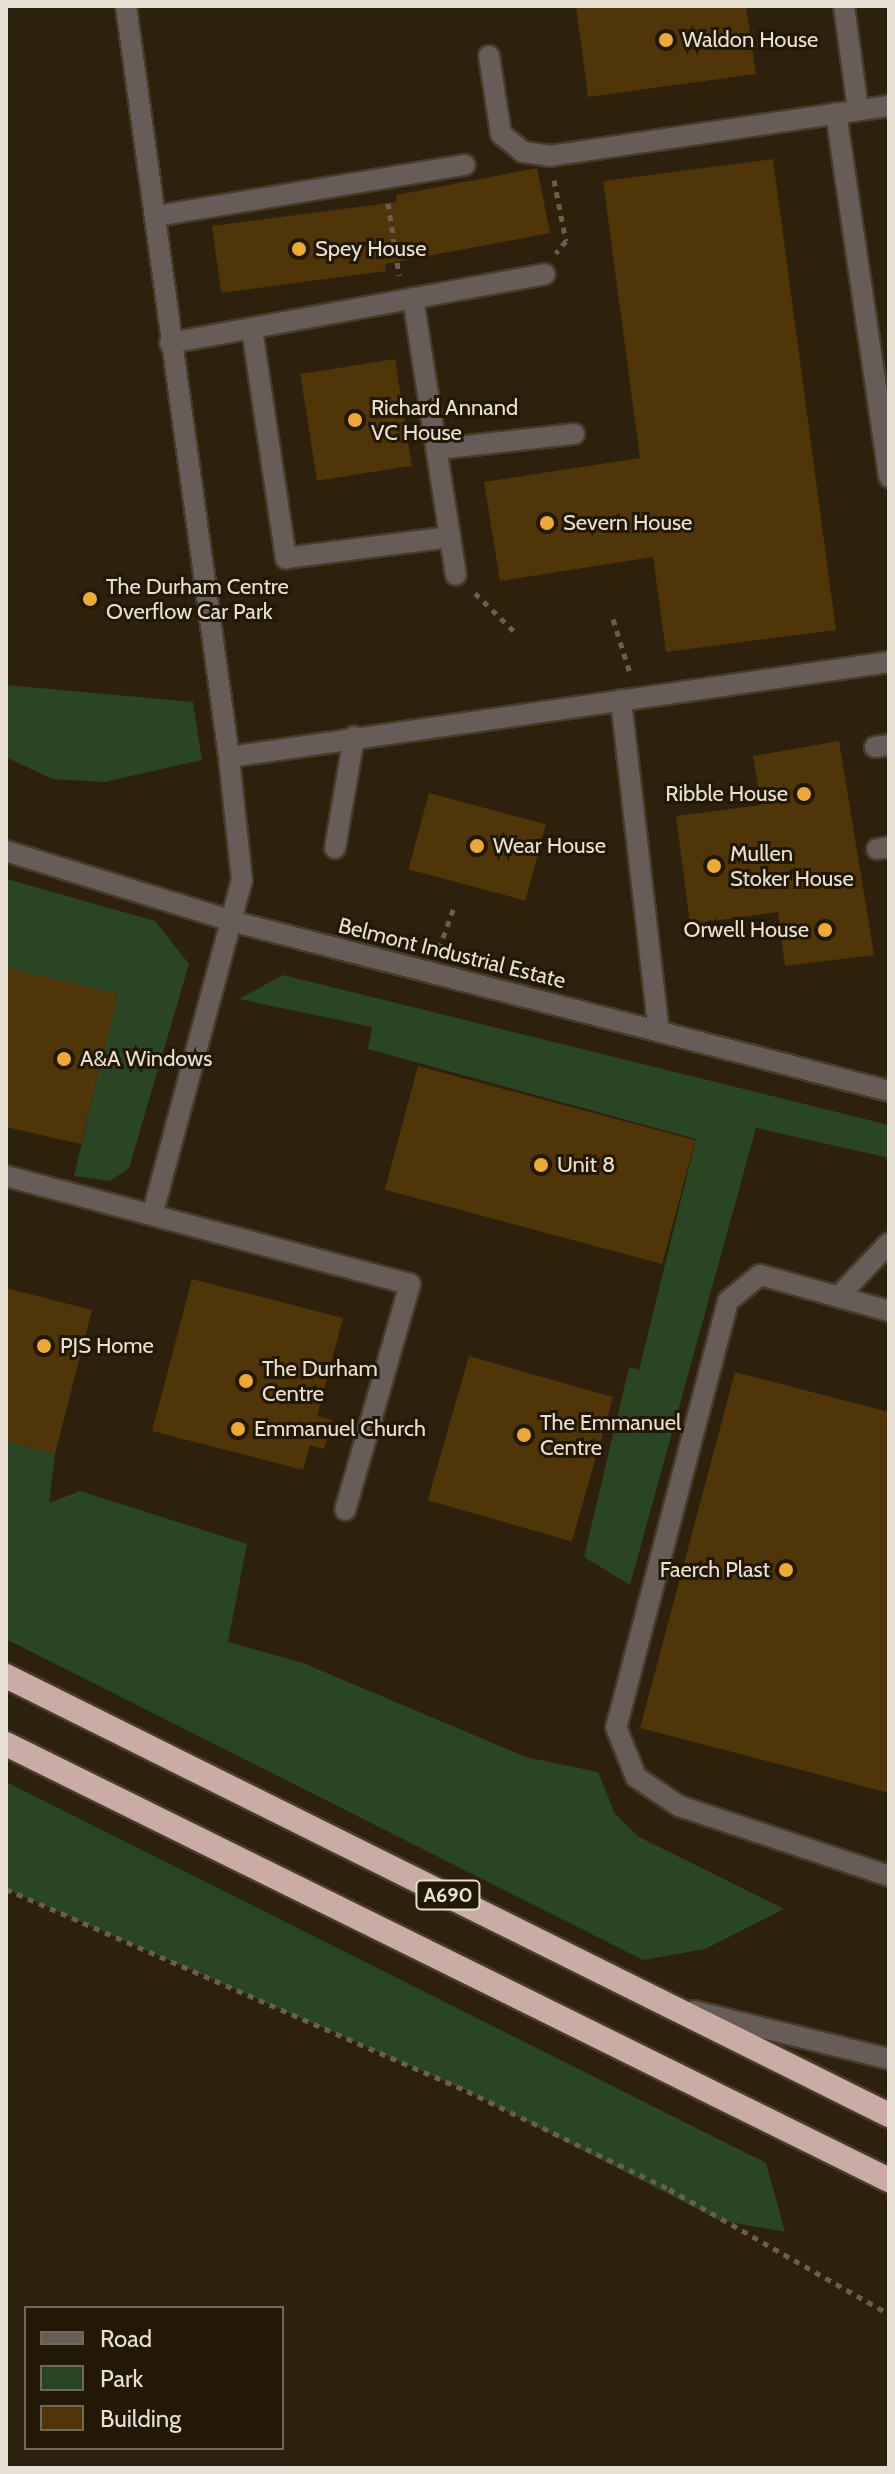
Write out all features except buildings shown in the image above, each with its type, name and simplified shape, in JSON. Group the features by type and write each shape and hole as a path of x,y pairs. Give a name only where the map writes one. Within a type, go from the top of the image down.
{"highway":[{"name":"A690","path":"6,1676 889,2115"},
{"name":"A690","path":"6,1744 889,2180"}],"street":[{"path":"126,6 229,757 242,881 235,922 153,1212"},
{"path":"844,6 858,110"},
{"path":"489,56 501,134 523,152 550,156 889,106"},
{"path":"836,113 889,477"},
{"path":"156,216 465,165"},
{"path":"170,343 541,275"},
{"path":"413,298 456,575"},
{"path":"252,329 286,558 450,537"},
{"path":"438,449 574,434"},
{"path":"229,757 889,662"},
{"path":"630,698 659,1031"},
{"path":"335,848 354,737"},
{"name":"Belmont Industrial Estate","path":"6,851 235,922 889,1091"},
{"path":"6,1176 153,1212 410,1284 345,1510"},
{"path":"838,1297 889,1243"},
{"path":"889,1311 760,1275 728,1301 616,1727 636,1777 679,1806 889,1876"},
{"path":"675,2007 889,2059"}],"path":[{"path":"541,275 566,241 550,156"},
{"path":"383,178 400,275 385,277"},
{"path":"456,575 517,634"},
{"path":"613,619 630,698"},
{"path":"431,972 455,904"},
{"path":"6,1889 480,2098 669,2189 889,2314"}],"green space":[{"path":"6,685 193,702 202,760 104,782 52,779 6,757"},
{"path":"7,879 155,921 189,964 129,1168 110,1181 74,1176 117,994 6,968"},
{"path":"283,975 889,1125 889,1158 756,1128 630,1585 584,1557 629,1367 639,1370 696,1139 368,1049 372,1027 239,999"},
{"path":"6,1441 55,1454 49,1503 80,1491 247,1544 228,1642 303,1663 526,1757 598,1772 615,1814 639,1837 784,1909 705,1949 643,1960 6,1639"},
{"path":"6,1782 766,2163 785,2232 719,2220 467,2091 6,1889"}],"place":[{"name":"Waldon House","path":"666,40"},
{"name":"Spey House","path":"299,249"},
{"name":"Richard Annand VC House","path":"355,420"},
{"name":"Severn House","path":"547,523"},
{"name":"The Durham Centre Overflow Car Park","path":"90,599"},
{"name":"Ribble House","path":"804,794"},
{"name":"Wear House","path":"477,846"},
{"name":"Mullen Stoker House","path":"714,866"},
{"name":"Orwell House","path":"825,930"},
{"name":"A&A Windows","path":"64,1059"},
{"name":"Unit 8","path":"541,1165"},
{"name":"PJS Home","path":"44,1346"},
{"name":"The Durham Centre","path":"246,1381"},
{"name":"Emmanuel Church","path":"238,1429"},
{"name":"The Emmanuel Centre","path":"524,1435"},
{"name":"Faerch Plast","path":"786,1570"}]}
